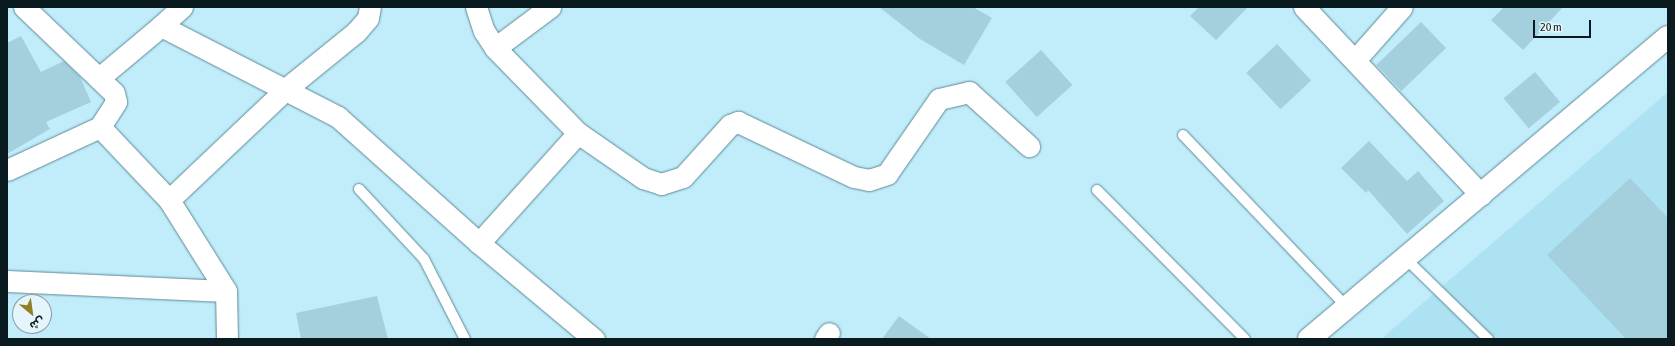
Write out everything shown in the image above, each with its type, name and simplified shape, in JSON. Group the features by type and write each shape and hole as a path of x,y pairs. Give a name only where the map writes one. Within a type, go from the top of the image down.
{"street":[{"path":"7,170 100,127 116,97 99,78 24,7"},
{"path":"99,78 182,7"},
{"path":"169,200 287,88 356,32 368,18 370,7"},
{"path":"476,7 484,31 495,48 578,133 643,178 661,184 683,177 730,125 738,122 854,177 870,180 887,174 939,99 969,92 1029,146"},
{"path":"495,48 550,7"},
{"path":"1304,7 1356,59 1481,195"},
{"path":"1356,59 1402,7"},
{"path":"161,26 287,88 338,117 479,243 594,339"},
{"path":"1309,339 1346,306 1481,195 1668,37"},
{"path":"100,127 169,200 226,291 227,339"},
{"path":"479,243 578,133"},
{"path":"7,280 226,291"}],"lane":[{"path":"1183,134 1346,306"},
{"path":"359,189 424,259 464,339"},
{"path":"1097,190 1245,339"},
{"path":"1405,258 1488,339"}],"shaded area":[{"path":"1668,92 1668,339 1381,339"}],"building":[{"path":"879,7 973,7 992,18 964,65 920,39"},
{"path":"1199,7 1248,7 1216,40 1190,16"},
{"path":"1504,7 1563,7 1523,50 1491,20"},
{"path":"1421,22 1446,48 1401,91 1376,65"},
{"path":"21,36 41,72 64,61 80,77 91,102 46,122 50,129 7,154 7,43"},
{"path":"1277,44 1311,81 1280,109 1246,73"},
{"path":"1041,50 1072,85 1037,117 1005,82"},
{"path":"1535,72 1560,102 1529,128 1504,98"},
{"path":"1369,141 1407,181 1418,171 1444,201 1407,234 1368,190 1366,193 1341,168"},
{"path":"1630,178 1668,218 1668,339 1626,339 1547,255"},
{"path":"377,296 388,339 301,339 296,313"},
{"path":"899,316 931,339 882,339"}]}
